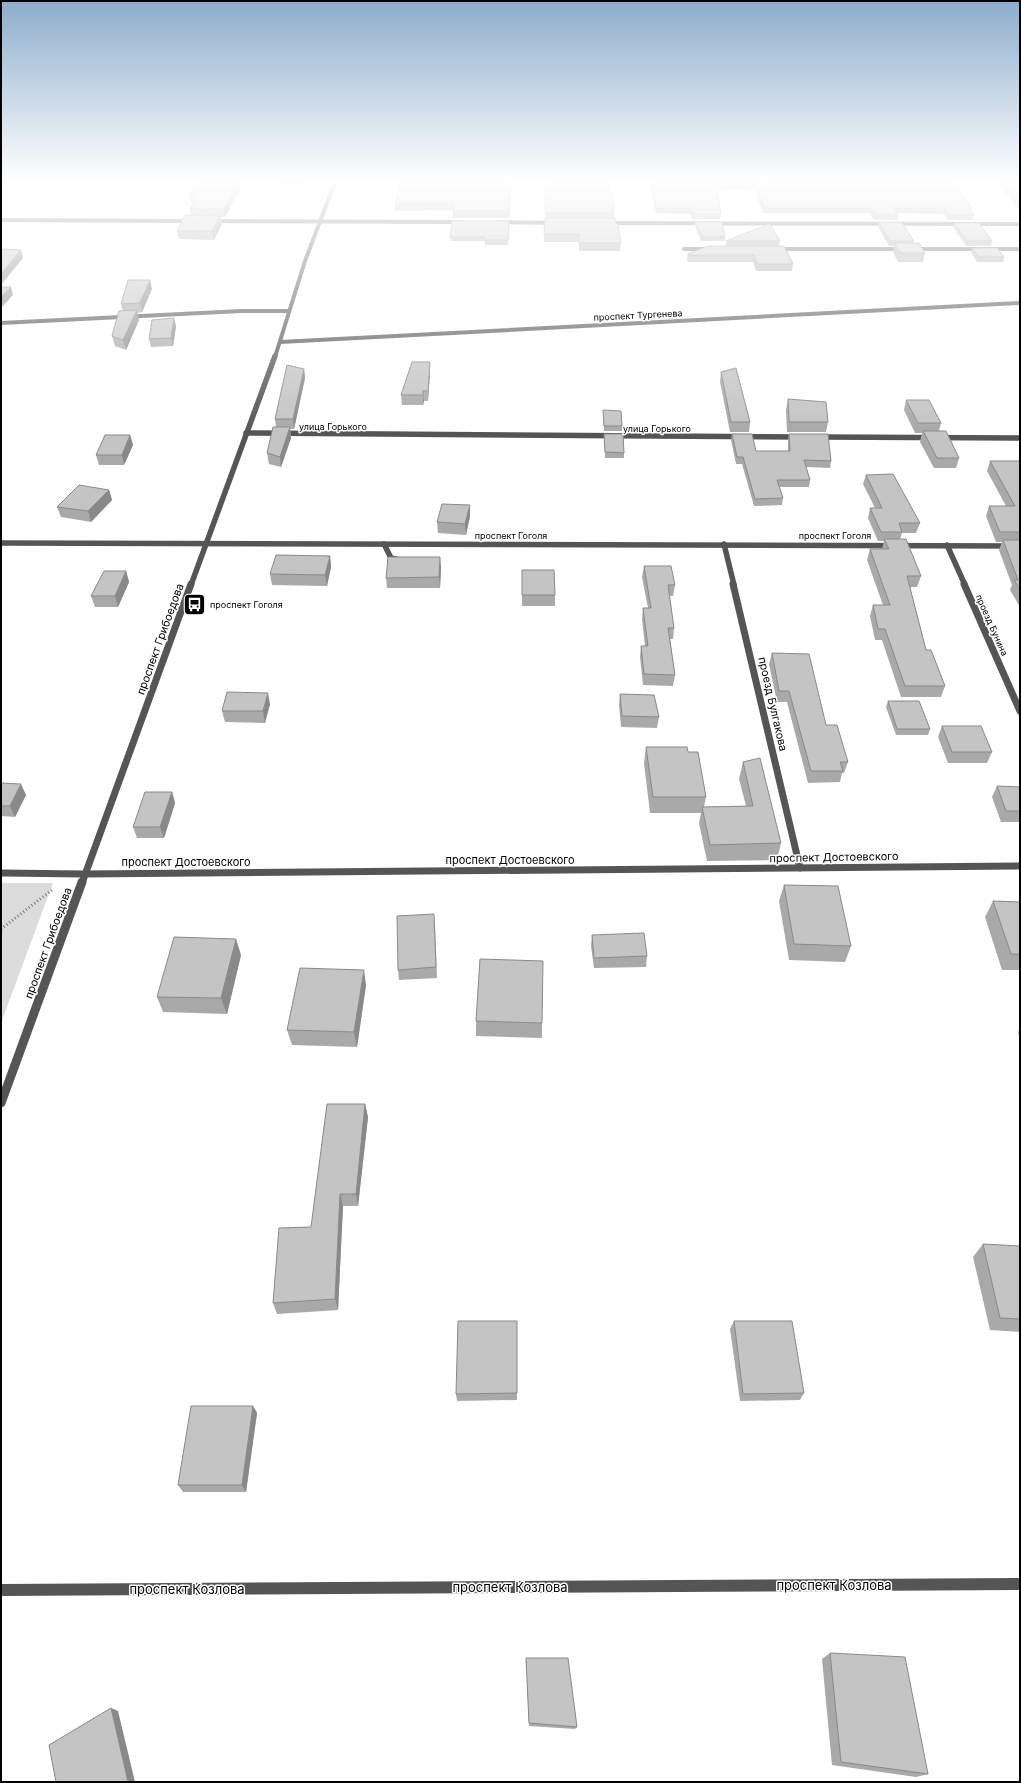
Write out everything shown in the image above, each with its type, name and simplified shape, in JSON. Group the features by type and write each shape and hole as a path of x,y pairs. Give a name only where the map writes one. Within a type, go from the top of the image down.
{"street":[{"name":"проспект Грибоедова","path":"1,1103 280,342 288,311 304,265"},
{"name":"проспект Тургенева","path":"280,342 1020,303"},
{"path":"1,323 234,312 288,311"},
{"name":"улица Горького","path":"246,433 804,437"},
{"path":"812,437 1020,438"},
{"name":"проспект Гоголя","path":"1,543 1020,546"},
{"path":"384,544 391,558 408,560"},
{"name":"проезд Булгакова","path":"724,544 800,868"},
{"name":"проезд Бунина","path":"947,545 1020,711"},
{"name":"проспект Достоевского","path":"1,873 84,874 1020,866"},
{"name":"проспект Козлова","path":"1,1590 1020,1584"}],"path":[{"path":"1,929 73,874"}],"shaded area":[{"path":"1,883 53,883 1,1023"}],"building":[{"path":"1,265 8,265 1,274"},
{"path":"128,280 150,280 140,303 121,304"},
{"path":"1,287 11,287 1,297"},
{"path":"137,310 123,340 112,336 119,311"},
{"path":"174,318 171,338 149,339 152,320"},
{"path":"412,362 430,362 428,391 423,391 423,395 401,395"},
{"path":"287,365 304,369 293,419 275,419"},
{"path":"736,368 750,422 731,422 721,372"},
{"path":"788,399 826,402 828,422 789,422"},
{"path":"906,400 929,400 941,423 918,423"},
{"path":"603,410 621,411 622,426 604,426"},
{"path":"273,427 290,427 280,457 267,453"},
{"path":"923,431 946,431 959,458 937,458"},
{"path":"604,434 623,434 624,453 605,452"},
{"path":"732,434 752,434 756,451 790,451 789,434 828,434 831,461 804,460 810,480 777,480 783,498 755,499 743,457 737,457"},
{"path":"105,435 130,435 122,455 96,455"},
{"path":"990,461 1020,461 1020,532 1000,532 989,506 1015,506"},
{"path":"893,474 920,523 899,523 902,532 881,532 870,508 882,508 866,475"},
{"path":"79,485 109,490 88,511 57,507"},
{"path":"442,504 470,505 465,524 437,522"},
{"path":"884,539 906,539 921,576 907,576 926,650 931,650 945,686 905,686 885,629 878,629 873,605 890,605 870,549 889,549"},
{"path":"1003,540 1020,540 1020,589 1014,580 1018,580"},
{"path":"276,555 330,556 325,575 270,574"},
{"path":"388,557 440,557 439,577 386,578"},
{"path":"644,566 671,566 675,585 668,585 674,628 668,628 675,675 644,674 641,646 648,646 643,608 651,608"},
{"path":"522,570 554,570 555,595 522,595"},
{"path":"104,571 126,571 115,596 91,596"},
{"path":"772,653 809,654 826,725 837,725 848,762 840,762 843,771 811,771 789,691 779,691"},
{"path":"227,692 268,693 263,711 222,711"},
{"path":"620,694 654,695 659,717 622,716"},
{"path":"888,701 919,701 930,729 897,729"},
{"path":"942,726 981,726 992,752 952,752"},
{"path":"646,747 687,747 688,752 698,752 706,797 653,797"},
{"path":"760,758 781,843 710,845 702,807 753,806 743,762"},
{"path":"1,783 21,784 10,806 1,806"},
{"path":"997,786 1020,787 1020,811 1006,811"},
{"path":"145,792 172,792 160,827 133,827"},
{"path":"784,885 838,886 851,946 794,944"},
{"path":"993,901 1020,902 1020,954 1011,954"},
{"path":"434,914 436,967 398,970 397,916"},
{"path":"644,933 647,956 594,958 592,935"},
{"path":"174,937 236,939 221,998 157,997"},
{"path":"480,959 543,961 542,1023 476,1021"},
{"path":"300,968 364,970 354,1032 287,1030"},
{"path":"327,1104 365,1104 356,1194 340,1194 335,1299 273,1303 279,1228 311,1227"},
{"path":"983,1244 1020,1246 1020,1319 1000,1318"},
{"path":"458,1321 517,1321 517,1393 456,1394"},
{"path":"734,1321 792,1321 804,1393 743,1394"},
{"path":"191,1406 253,1406 242,1485 178,1485"},
{"path":"830,1653 905,1657 928,1774 841,1762"},
{"path":"526,1658 568,1658 577,1727 529,1723"},
{"path":"111,1708 128,1782 56,1782 49,1745"}],"place":[{"name":"проспект Гоголя","path":"194,604"}]}
